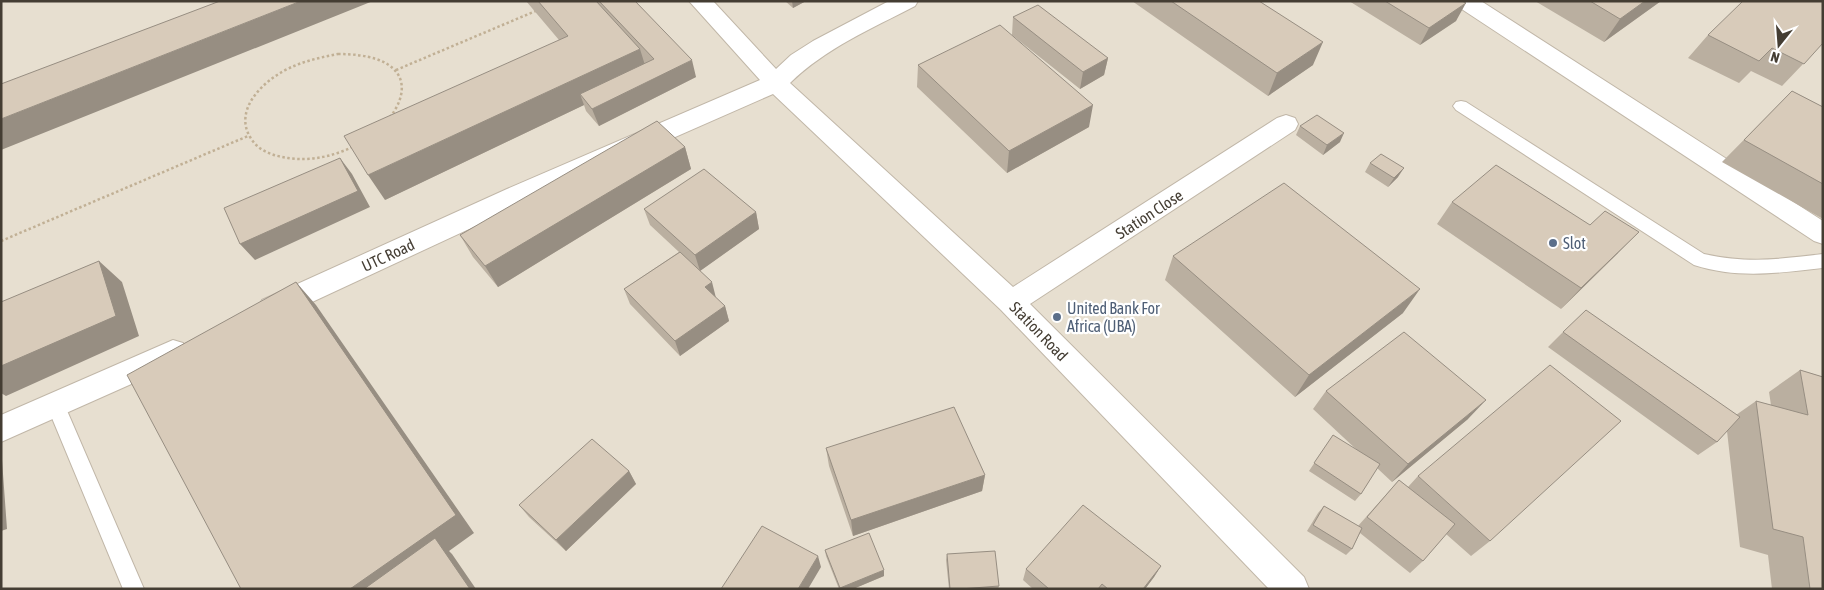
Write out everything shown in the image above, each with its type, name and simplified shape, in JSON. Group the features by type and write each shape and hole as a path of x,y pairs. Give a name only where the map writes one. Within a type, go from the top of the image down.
{"street":[{"name":"Station Road","path":"700,1 776,83 1011,302 1292,589"},
{"path":"776,83 799,61 821,46 907,1"},
{"path":"1465,1 1823,234"},
{"name":"UTC Road","path":"254,316 516,196 776,83"},
{"name":"Station Close","path":"1011,302 1286,124"},
{"path":"1,429 191,344"}],"lane":[{"path":"1461,106 1700,260 1733,267 1764,268 1823,262"},
{"path":"56,406 134,589"}],"path":[{"path":"396,70 540,9"},
{"path":"362,54 381,59 396,70 402,84 401,100 391,118 373,134 350,148 323,156 297,159 273,156 256,146 246,132 245,116 253,98 268,82 289,68 313,58 362,54"},
{"path":"1,241 248,136"}],"shaded area":[{"path":"1,1 1823,1 1823,589 1,589"}],"building":[{"path":"220,1 301,1 1,119 1,84"},
{"path":"538,1 596,1 640,49 368,175 344,136 568,36"},
{"path":"599,1 635,1 692,60 592,109 580,94 654,59"},
{"path":"1171,1 1259,1 1323,42 1277,73"},
{"path":"1385,1 1462,1 1466,3 1429,28"},
{"path":"1590,1 1645,1 1620,19"},
{"path":"1743,1 1823,1 1823,43 1804,64 1772,48 1759,61 1708,35"},
{"path":"1038,5 1108,58 1083,72 1013,17"},
{"path":"1000,25 1093,105 1009,151 918,65"},
{"path":"1792,91 1823,107 1823,184 1744,140"},
{"path":"1317,115 1344,133 1327,145 1300,126"},
{"path":"657,121 685,147 485,266 460,235"},
{"path":"1381,154 1404,168 1394,178 1370,163"},
{"path":"340,158 358,191 240,244 224,208"},
{"path":"1496,165 1590,225 1605,211 1639,232 1581,288 1452,202"},
{"path":"704,169 756,212 695,255 644,209"},
{"path":"1284,183 1420,289 1309,375 1173,256"},
{"path":"680,252 712,282 705,287 725,306 675,341 624,289"},
{"path":"99,261 116,316 1,366 1,302"},
{"path":"296,282 456,515 350,589 241,589 127,375"},
{"path":"1586,310 1740,417 1717,442 1563,332"},
{"path":"1404,332 1486,400 1408,464 1326,391"},
{"path":"1550,365 1621,421 1490,541 1418,476"},
{"path":"1800,370 1823,377 1823,589 1810,589 1803,537 1773,529 1756,401 1808,415"},
{"path":"954,407 985,475 851,520 826,448"},
{"path":"1333,435 1380,464 1361,494 1314,463"},
{"path":"592,439 629,471 556,540 519,505"},
{"path":"1399,480 1455,524 1423,561 1367,517"},
{"path":"1083,505 1161,566 1143,589 1108,589 1102,584 1098,589 1049,589 1026,569"},
{"path":"1324,506 1362,528 1352,549 1313,525"},
{"path":"762,526 818,556 798,589 721,589"},
{"path":"869,533 884,570 840,588 825,550"},
{"path":"435,538 470,589 364,589"},
{"path":"995,551 999,586 950,589 947,554"}],"place":[{"name":"Slot","path":"1553,243"},
{"name":"United Bank For Africa (UBA)","path":"1057,317"}]}
